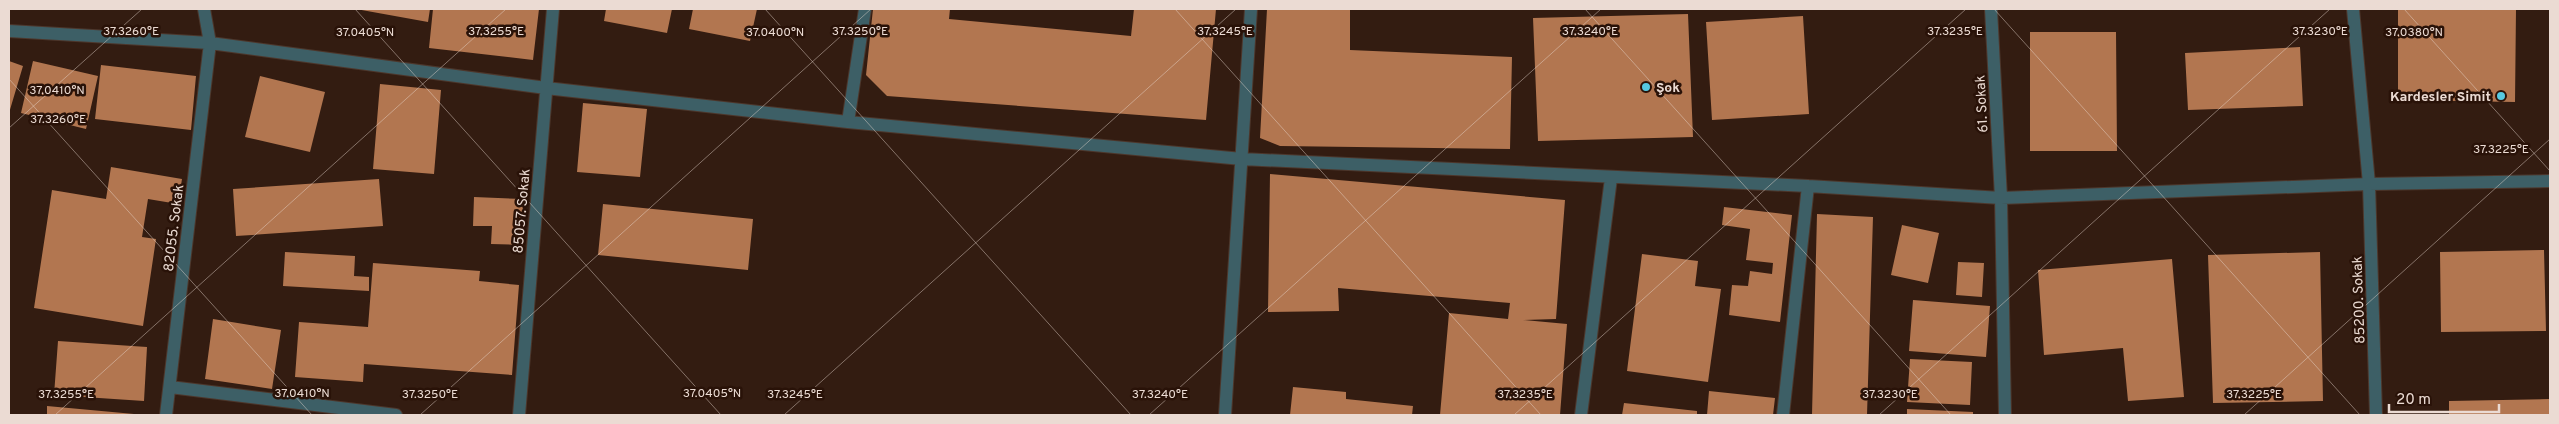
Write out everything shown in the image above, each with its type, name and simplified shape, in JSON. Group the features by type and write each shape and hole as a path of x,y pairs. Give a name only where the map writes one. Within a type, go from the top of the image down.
{"street":[{"name":"82055. Sokak","path":"166,415 210,43 204,9"},
{"name":"85057. Sokak","path":"519,415 554,9"},
{"path":"848,122 865,9"},
{"path":"1225,415 1251,9"},
{"name":"61. Sokak","path":"1991,9 2001,198 2006,415"},
{"name":"85200. Sokak","path":"2353,9 2369,184 2376,415"},
{"path":"9,31 210,43 546,88 848,122 1242,159 1808,186 2001,198 2369,184 2550,181"},
{"path":"1581,415 1611,178"},
{"path":"1783,415 1808,186"},
{"path":"170,387 396,415"}],"building":[{"path":"356,9 430,9 428,22"},
{"path":"433,9 539,9 533,60 429,48"},
{"path":"606,9 672,9 667,33 604,21"},
{"path":"693,9 757,9 750,41 689,29"},
{"path":"873,9 950,9 949,19 1131,36 1134,9 1216,9 1206,120 887,96 866,75"},
{"path":"1267,9 1350,9 1350,50 1512,57 1510,149 1280,146 1260,138"},
{"path":"2398,9 2516,9 2515,102 2398,100"},
{"path":"1688,14 1693,137 1538,141 1533,18"},
{"path":"1803,16 1809,114 1712,120 1706,22"},
{"path":"2030,32 2116,32 2117,151 2030,151"},
{"path":"2300,47 2303,106 2188,110 2185,53"},
{"path":"9,61 23,66 9,113"},
{"path":"33,61 98,76 86,129 21,113"},
{"path":"101,65 196,76 191,130 95,119"},
{"path":"260,76 325,92 310,152 245,137"},
{"path":"380,84 441,90 434,174 373,169"},
{"path":"583,103 647,109 640,177 577,172"},
{"path":"111,167 182,179 178,204 148,199 142,237 156,239 143,326 34,308 52,190 106,199"},
{"path":"1270,174 1565,200 1556,319 1523,320 1567,324 1560,415 1440,415 1449,313 1508,319 1510,303 1338,288 1339,311 1268,312"},
{"path":"379,179 383,226 236,236 233,189"},
{"path":"474,197 523,199 522,245 491,244 492,226 473,226"},
{"path":"603,204 753,219 748,270 598,255"},
{"path":"1724,207 1792,215 1780,322 1729,315 1732,285 1748,286 1750,271 1772,274 1773,263 1746,260 1750,229 1722,225"},
{"path":"1817,214 1873,217 1867,415 1812,415"},
{"path":"1902,225 1939,233 1928,283 1891,275"},
{"path":"2544,250 2546,331 2441,332 2440,252"},
{"path":"285,252 355,256 354,276 369,277 369,291 283,286"},
{"path":"2320,252 2323,401 2213,403 2208,255"},
{"path":"1642,254 1698,261 1695,286 1721,289 1708,382 1627,371"},
{"path":"2172,259 2184,397 2128,401 2123,348 2044,355 2038,270"},
{"path":"1958,262 1984,263 1982,297 1956,295"},
{"path":"373,263 480,271 479,281 519,285 512,375 364,364 363,382 295,377 299,322 368,327"},
{"path":"1913,300 1990,306 1986,357 1909,351"},
{"path":"213,319 281,330 272,389 205,379"},
{"path":"58,341 147,347 144,401 54,395"},
{"path":"1910,359 1972,362 1970,405 1907,402"},
{"path":"1293,387 1346,392 1346,399 1413,406 1412,415 1290,415"},
{"path":"1709,391 1775,398 1773,415 1707,415"},
{"path":"2550,399 2550,415 2449,415 2449,401"},
{"path":"1624,403 1697,411 1697,415 1622,415"},
{"path":"47,406 134,414 134,415 47,415"},
{"path":"1907,409 1973,412 1973,415 1907,415"}],"place":[{"name":"Şok","path":"1646,87"},
{"name":"Kardesler Simit","path":"2501,96"}]}
